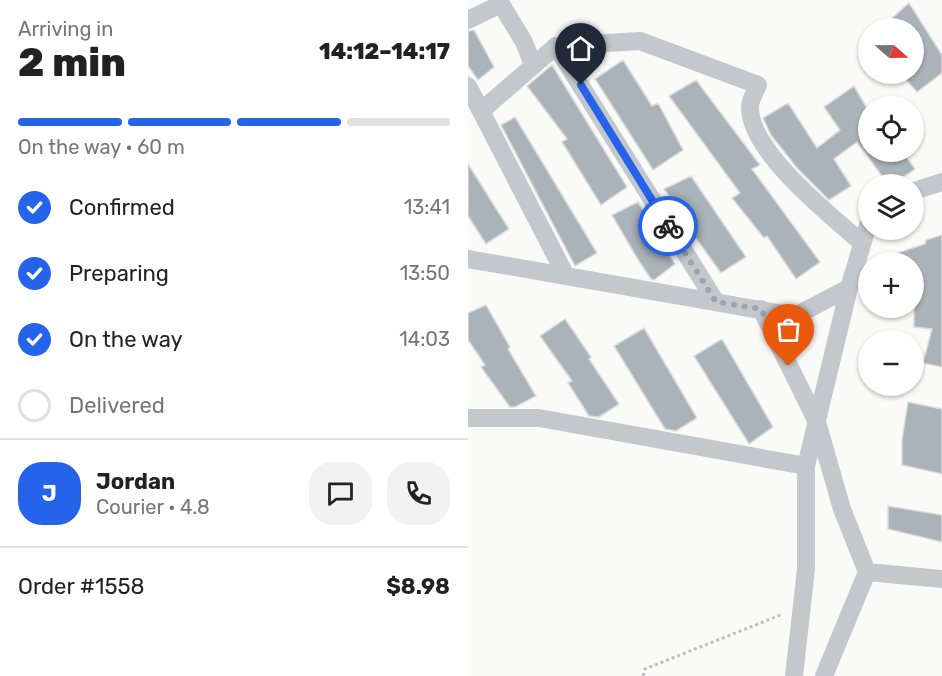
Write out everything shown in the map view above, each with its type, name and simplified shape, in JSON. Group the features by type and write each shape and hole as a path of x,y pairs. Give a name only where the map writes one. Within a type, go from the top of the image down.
{"street":[{"path":"468,20 501,4 524,42 533,65"},
{"path":"481,111 556,46 640,41 758,86 750,106 755,131 788,175 861,243"},
{"path":"556,46 716,302"},
{"path":"468,86 566,276"},
{"path":"924,188 942,182"},
{"path":"794,676 806,569 806,466 862,240"},
{"path":"468,259 795,315 849,288"},
{"path":"761,309 817,422 842,509 867,572 824,676"},
{"path":"468,418 539,418 806,466"},
{"path":"867,572 942,579"}],"path":[{"path":"643,676 645,669 801,607"}],"building":[{"path":"909,3 919,18 892,18"},
{"path":"924,27 942,55 942,73 917,92 910,84 924,84"},
{"path":"474,30 494,67 478,80 468,66 468,31"},
{"path":"623,60 652,106 658,103 683,150 653,170 595,79"},
{"path":"552,65 627,187 601,205 562,142 567,139 527,86"},
{"path":"696,80 760,165 752,169 820,262 796,279 767,236 764,238 732,198 740,193 669,96"},
{"path":"854,86 860,96 858,96 858,143 834,159 851,186 829,200 797,168 771,135 763,118 788,103 817,148 840,130 824,107"},
{"path":"515,117 597,253 575,266 501,125"},
{"path":"872,162 910,162 915,169 908,174 881,174"},
{"path":"468,164 509,229 486,244 468,216"},
{"path":"691,176 746,257 721,273 664,189"},
{"path":"638,202 675,264 654,280 637,258 612,215"},
{"path":"942,235 942,367 924,363 932,329 914,327 914,318 924,318 924,252 900,252 925,244 926,240"},
{"path":"486,305 510,347 508,349 536,396 515,407 510,407 481,367 485,365 468,340 468,313"},
{"path":"565,319 619,404 599,417 589,416 568,383 572,381 540,336"},
{"path":"644,328 697,418 676,431 665,429 614,346"},
{"path":"722,339 773,427 749,444 694,356"},
{"path":"908,402 942,409 942,474 902,465 902,440"},
{"path":"888,506 942,515 942,542 888,529"}],"way so far":[{"path":"668,226 716,302 761,309 789,366"}],"route":[{"path":"581,85 668,226"}]}
